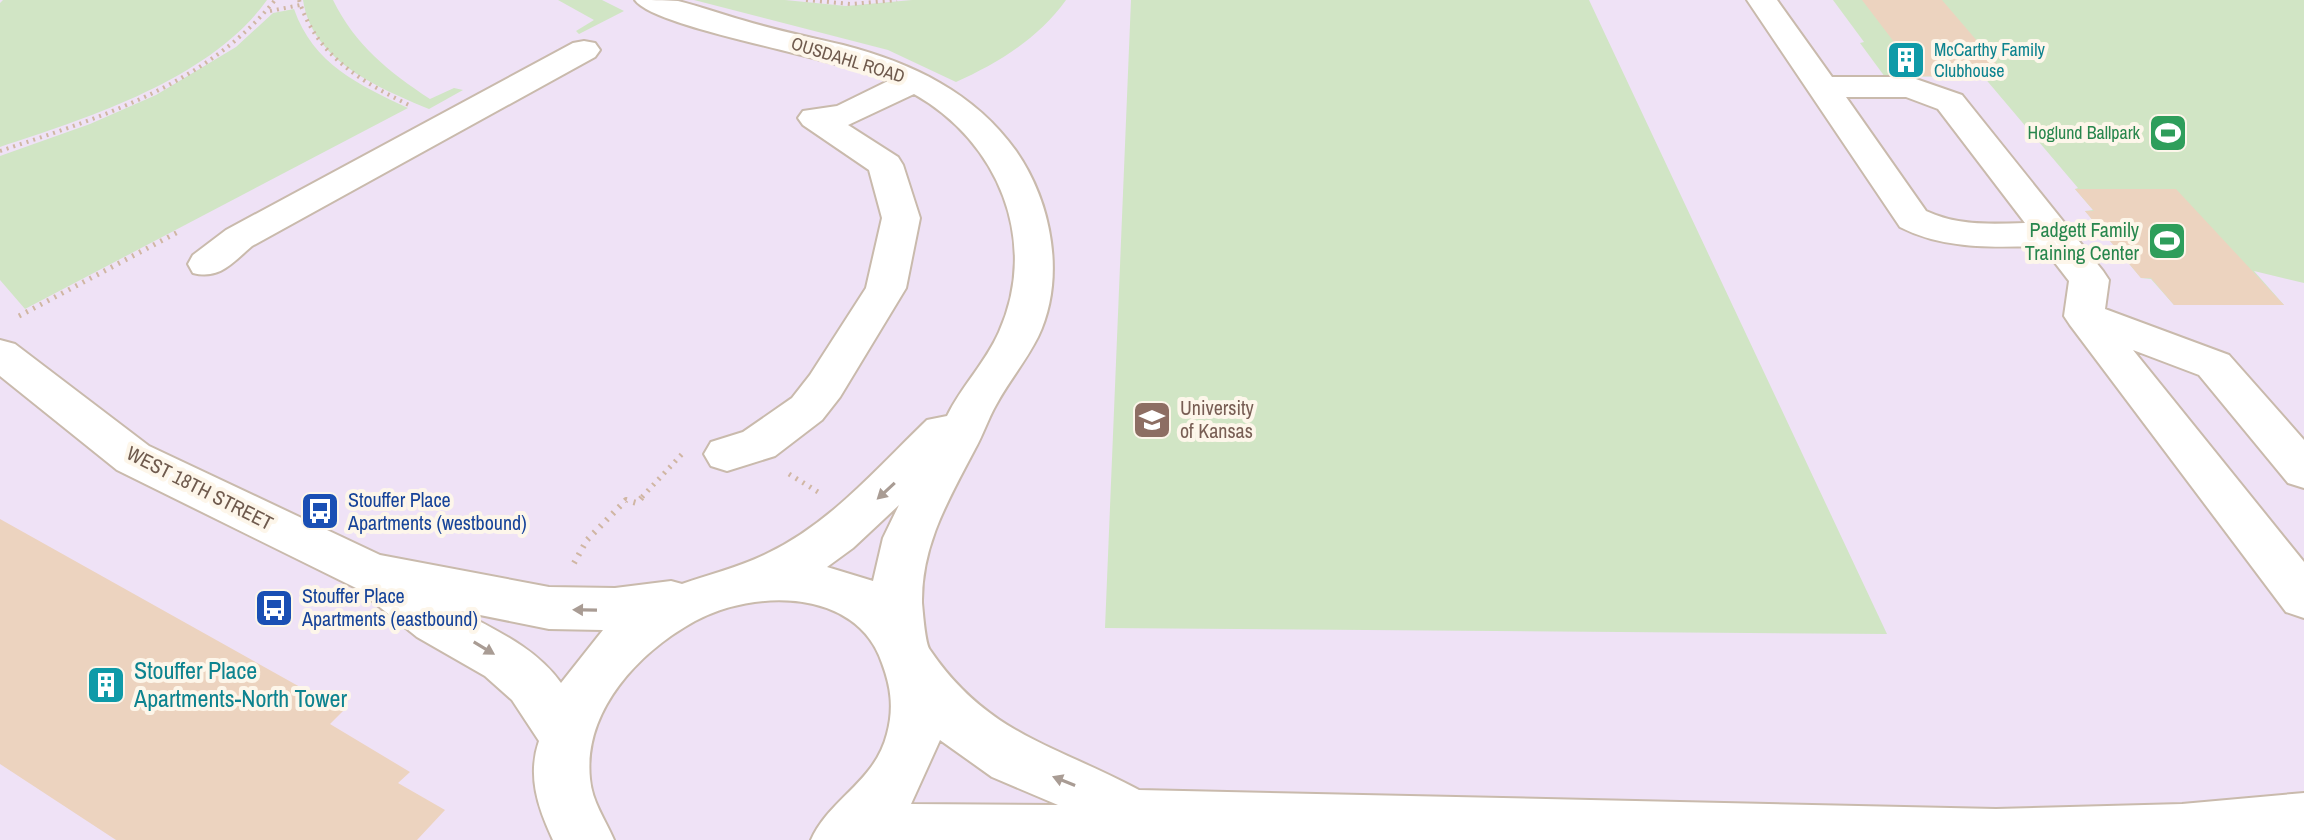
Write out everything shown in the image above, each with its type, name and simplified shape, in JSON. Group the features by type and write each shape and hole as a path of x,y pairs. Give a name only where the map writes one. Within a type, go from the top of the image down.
{"street":[{"name":"OUSDAHL ROAD","path":"650,0 682,13 891,70 941,95 985,133 1021,186 1027,206 1033,262 1023,323 1007,355 979,396 901,550 896,612 919,705 917,732 882,799 864,821 840,840"},
{"path":"1762,0 1913,219 1926,227 1945,232 2053,234"},
{"path":"207,264 239,238 584,50"},
{"path":"727,454 759,444 807,409 825,386 886,288 901,218 885,165 815,118 844,116 913,81"},
{"path":"1822,87 1910,87 1950,102 2089,280 2084,316 2304,598"},
{"path":"2084,316 2214,365 2304,471"},
{"name":"WEST 18TH STREET","path":"9,335 133,458 373,574 435,622 471,640 518,672 548,707 565,734"},
{"name":"OUSDAHL ROAD","path":"749,582 794,562 840,532 893,485 979,396"},
{"name":"WEST 18TH STREET","path":"373,574 549,608 615,609 690,598"},
{"path":"573,830 560,772 565,734 575,705 610,654 644,626 690,598 749,582 810,582 838,589 863,601 885,618 955,720 1012,759 1072,783 1133,817"},
{"path":"866,840 911,831 982,829 1059,832 1133,817 1936,837 2164,839 2242,832 2304,820"}],"path":[{"path":"0,151 60,131 167,84 231,45 268,12 275,0"},
{"path":"806,0 851,4 897,0"},
{"path":"268,12 299,2 303,18 316,43 369,86 415,108"},
{"path":"9,335 106,270"},
{"path":"569,575 587,540 626,500 637,503 690,445"},
{"path":"791,476 808,486"}],"shaded area":[{"name":"University of Kansas","path":"0,0 2304,0 2304,840 0,840"}],"green space":[{"path":"3,0 267,0 243,28 181,74 108,109 0,147 0,3"},
{"path":"303,0 333,0 352,31 374,56 430,99 454,88 463,90 429,109 389,92 351,70 319,40"},
{"path":"558,0 602,0 624,11 579,34 576,31 594,20"},
{"path":"694,0 785,0 846,6 912,0 1066,0 1030,38 987,67 956,82 888,50"},
{"path":"1131,0 1589,0 1887,634 1105,628"},
{"name":"Hoglund Ballpark","path":"1833,0 2304,0 2304,283 2254,271 2284,305 2174,305 2151,279 2141,278 2085,211 2093,210 2075,189 2078,188 1983,76 1885,77"},
{"path":"294,9 302,28 326,58 355,81 408,108 25,309 0,280 0,156 90,124 156,95 236,47 273,13"}],"building":[{"path":"1862,0 1942,0 2008,77 1920,76"},
{"name":"Padgett Family Training Center","path":"2075,189 2176,189 2284,305 2174,305 2151,278 2141,278 2085,211 2094,211"},
{"name":"Stouffer Place Apartments-North Tower","path":"0,519 343,711 330,724 410,772 398,783 445,810 417,840 116,840 0,764"}],"place":[{"name":"McCarthy Family Clubhouse","path":"1906,60"},
{"name":"Hoglund Ballpark","path":"2168,133"},
{"name":"Padgett Family Training Center","path":"2167,241"},
{"name":"University of Kansas","path":"1152,420"},
{"name":"Stouffer Place Apartments (westbound)","path":"320,511"},
{"name":"Stouffer Place Apartments (eastbound)","path":"274,608"},
{"name":"Stouffer Place Apartments-North Tower","path":"106,685"}]}
